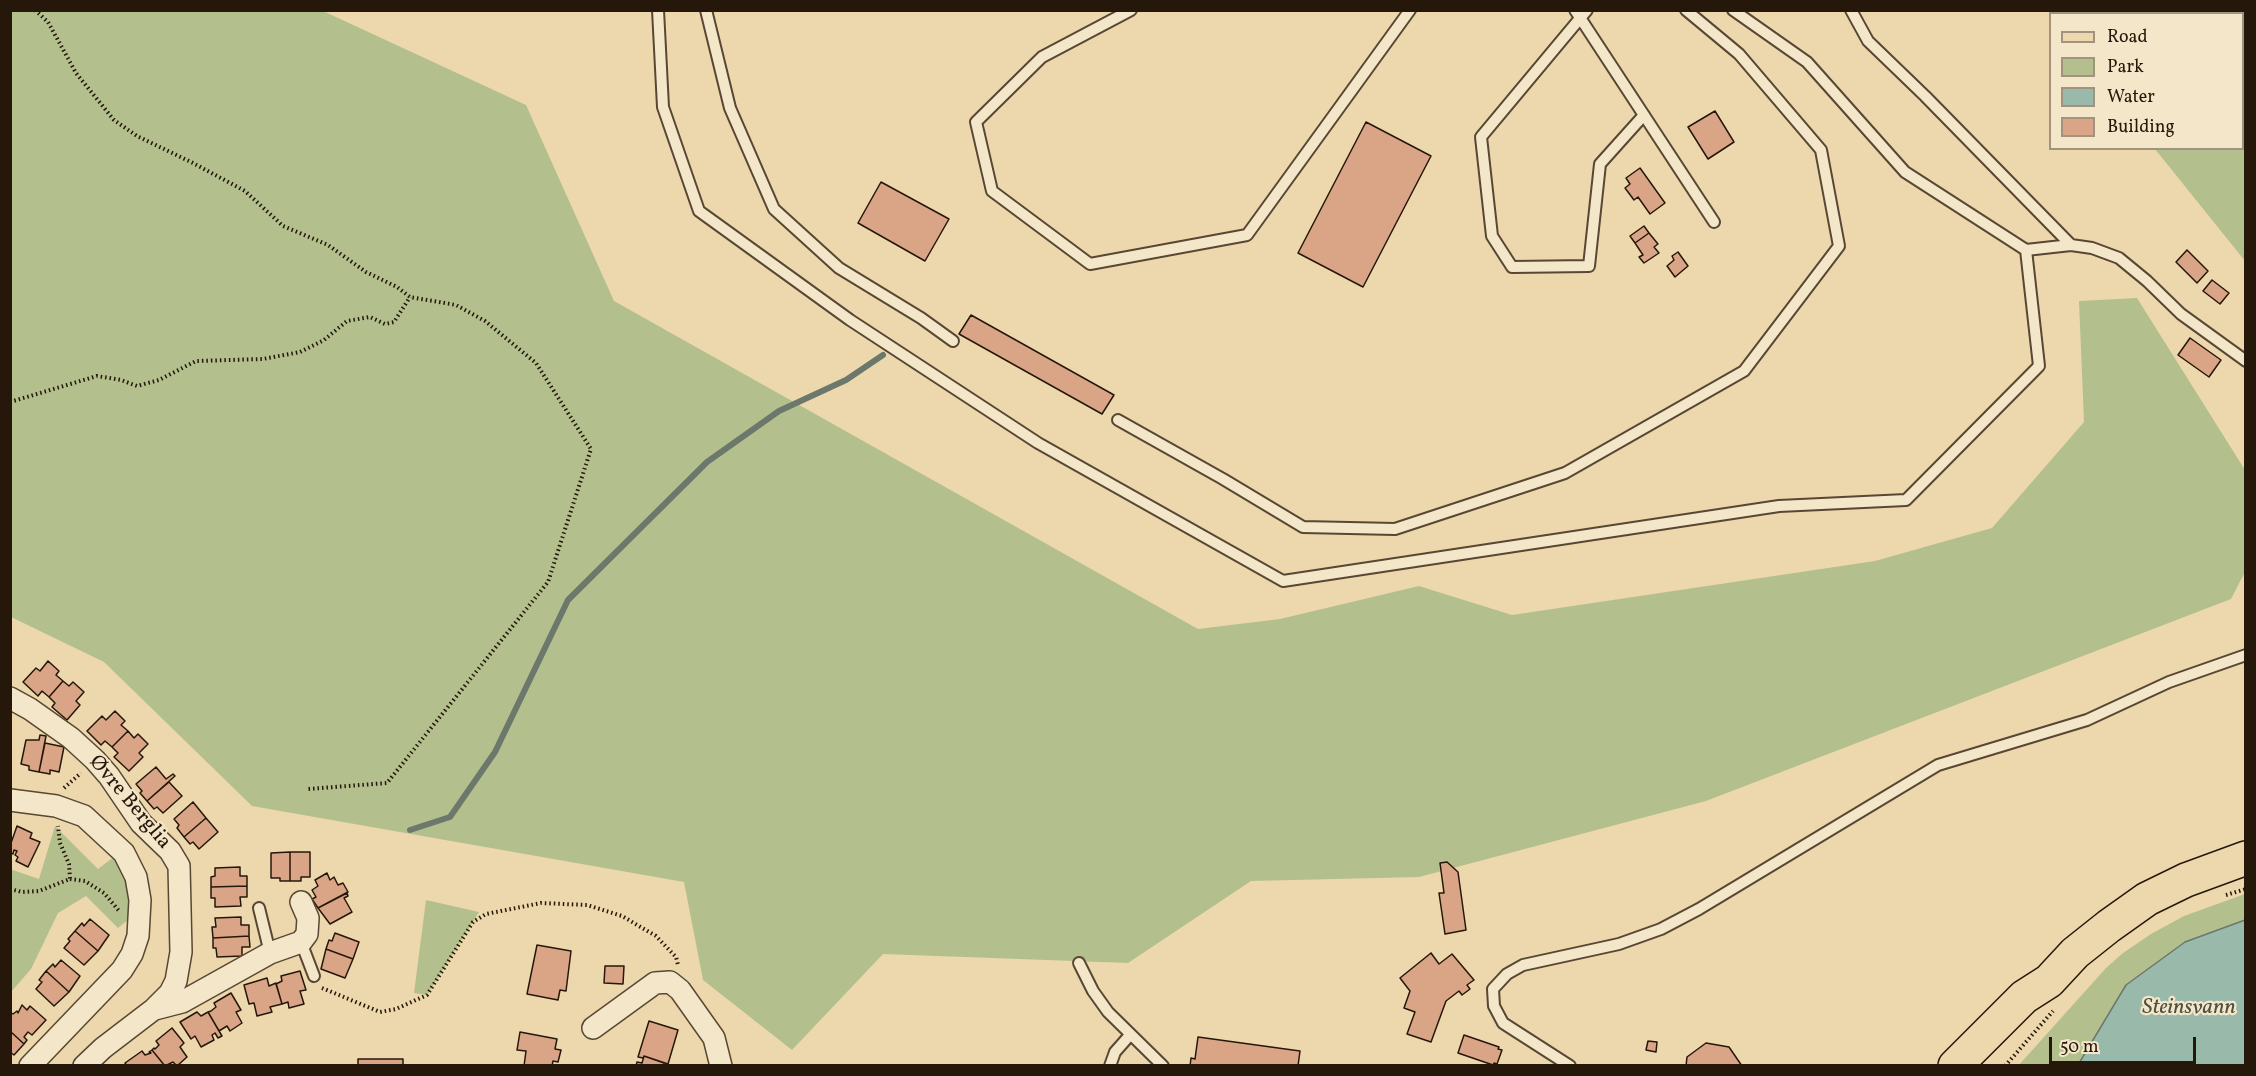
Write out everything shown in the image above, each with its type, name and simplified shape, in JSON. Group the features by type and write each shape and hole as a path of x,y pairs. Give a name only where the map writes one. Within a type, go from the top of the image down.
{"main road":[{"path":"1983,1065 2036,1003 2053,993 2075,953 2147,899 2186,880 2246,858"},
{"path":"1955,1065 2024,998 2053,993"}],"street":[{"name":"Øvre Berglia","path":"10,698 71,738 95,760 109,776 141,823 170,851 179,867 181,951 178,977 170,993 154,1009 84,1065"},
{"path":"10,800 51,805 84,816 124,852 136,877 140,900 138,936 132,954 122,970 30,1065"},
{"path":"301,902 308,918 307,934 301,942"},
{"name":"Øvre Berglia","path":"154,1009 182,1002 270,953 301,942"},
{"path":"594,1028 655,983 670,982 680,990 714,1038 722,1065"}],"lane":[{"path":"658,10 663,107 699,212 850,320 1038,443 1283,581 1779,506 1906,500 2039,366 2026,250"},
{"path":"706,10 730,108 774,209 839,268 921,318 953,342"},
{"path":"1131,10 1042,57 976,122 992,191 1090,264 1247,235 1410,10"},
{"path":"1118,420 1303,527 1395,529 1566,473 1744,371 1839,246 1821,150 1739,54 1686,10"},
{"path":"1733,10 1807,62 1905,172 2026,250 2071,245 2092,248 2119,258 2181,314 2246,361"},
{"path":"1851,10 1868,41 2071,245"},
{"path":"1644,115 1600,164 1589,266 1512,267 1492,236 1481,137 1581,13 1714,222"},
{"path":"1570,1065 1503,1023 1494,1006 1493,988 1507,974 1522,965 1619,944 1661,929 1699,909 1938,765 2087,720 2169,682 2246,656"},
{"path":"259,908 270,953"},
{"path":"301,942 316,981"},
{"path":"1078,963 1093,991 1108,1012 1163,1065"},
{"path":"1110,1065 1114,1052 1130,1035"}],"path":[{"path":"35,10 48,22 76,73 114,120 137,136 193,162 245,191 283,226 328,245 366,272 397,287 410,297 456,304 485,321 536,363 591,449 548,582 387,783 308,789"},
{"path":"10,402 97,376 137,386 159,380 196,361 262,360 300,352 324,340 347,321 370,317 385,324 394,322 410,297"},
{"path":"69,879 69,864 60,843 51,805 95,760"},
{"path":"10,890 39,891 69,879 85,881 104,893 138,936"},
{"path":"2216,898 2246,889"},
{"path":"316,981 380,1011 396,1009 427,995 474,922 486,914 541,903 587,905 622,916 656,936 676,957 680,990"},
{"path":"2005,1065 2053,993"}],"green space":[{"path":"10,11 323,11 526,105 614,301 1198,629 1280,619 1419,586 1512,615 1875,561 1992,528 2084,422 2079,301 2137,298 2245,470 2245,572 2231,599 1706,801 1419,877 1251,881 1128,963 883,954 792,1050 703,980 684,882 252,806 104,662 11,617"},
{"path":"2244,36 2245,261 2156,150 2244,150"},
{"path":"55,826 98,869 115,856 127,879 135,914 118,928 86,896 58,913 31,969 11,992 10,869 39,879"},
{"path":"2245,894 2245,920 2185,942 2107,1015 2101,1031 2078,1065 2018,1066 2106,968 2123,953 2184,916"},
{"path":"426,900 479,912 427,995 414,993"}],"water":[{"name":"Steinsvann","path":"2245,920 2245,1065 2078,1065 2126,985 2185,942"}],"building":[{"path":"1715,111 1734,142 1708,159 1688,127"},
{"path":"1366,122 1431,156 1363,287 1298,253"},
{"path":"1640,168 1665,203 1650,214 1638,197 1634,200 1625,188 1630,184 1626,178"},
{"path":"881,182 949,219 925,261 858,223"},
{"path":"1644,226 1649,233 1635,243 1630,236"},
{"path":"1649,233 1658,244 1654,247 1659,253 1644,263 1639,257 1643,255 1635,243"},
{"path":"2187,250 2208,271 2197,283 2176,262"},
{"path":"1678,252 1688,266 1675,277 1667,266 1674,260 1672,256"},
{"path":"2212,280 2229,293 2220,304 2203,291"},
{"path":"971,315 1114,395 1102,414 959,334"},
{"path":"2190,338 2221,360 2209,377 2178,355"},
{"path":"48,661 59,671 56,675 63,681 49,697 42,691 38,696 23,682 36,668 40,671"},
{"path":"63,681 69,686 73,682 84,692 76,701 80,705 67,720 52,707 55,703 49,697"},
{"path":"115,711 125,721 121,725 128,731 112,747 105,741 101,745 87,731 102,716 106,720"},
{"path":"128,731 134,738 138,734 148,744 139,753 143,757 129,771 114,757 118,753 112,747"},
{"path":"40,735 46,736 39,772 29,770 29,766 21,764 26,740 39,740"},
{"path":"45,743 64,747 59,772 50,770 50,774 39,772"},
{"path":"156,767 166,779 173,774 175,776 147,801 136,784"},
{"path":"169,782 182,796 163,813 157,807 154,809 147,801"},
{"path":"193,802 206,818 184,837 174,819"},
{"path":"206,818 218,832 199,849 184,837"},
{"path":"17,826 32,833 30,838 40,842 28,867 16,861 17,851 10,853"},
{"path":"290,852 290,881 271,878 271,853"},
{"path":"290,852 310,852 310,877 301,877 301,881 290,881"},
{"path":"1447,862 1458,872 1466,930 1445,934 1439,893 1444,893 1440,863"},
{"path":"240,867 240,876 247,876 247,886 211,887 211,877 215,876 215,868"},
{"path":"327,873 330,880 334,877 338,885 343,883 348,892 318,908 312,899 316,897 312,890 318,886 315,880"},
{"path":"247,886 247,897 240,897 241,906 215,907 215,898 211,898 211,887"},
{"path":"347,893 348,896 344,898 352,912 330,924 318,908"},
{"path":"241,917 241,925 249,925 249,936 213,938 212,927 216,927 215,918"},
{"path":"90,919 109,935 98,951 75,931 82,923 84,926"},
{"path":"75,931 98,951 84,965 64,948"},
{"path":"335,933 359,942 353,959 326,949"},
{"path":"249,936 250,947 242,947 242,956 217,957 216,948 213,948 213,938"},
{"path":"537,945 571,951 566,991 560,990 558,1000 527,994"},
{"path":"326,949 353,959 345,978 321,969"},
{"path":"1431,953 1439,964 1452,954 1474,980 1467,985 1470,989 1462,995 1459,991 1446,1001 1431,1042 1407,1034 1415,1012 1404,1008 1410,991 1400,978"},
{"path":"61,960 80,976 69,992 46,971 53,964 55,967"},
{"path":"605,966 624,966 623,984 604,983"},
{"path":"46,971 69,992 54,1006 36,989 42,982 39,980"},
{"path":"300,971 306,990 300,991 304,1004 289,1008 288,1002 282,1004 276,984 282,981 281,976"},
{"path":"267,978 269,986 276,983 282,1004 270,1007 272,1012 257,1016 254,1003 249,1004 244,985"},
{"path":"231,993 241,1010 236,1012 242,1023 230,1031 227,1026 219,1031 208,1012 216,1007 214,1003"},
{"path":"22,1005 27,1010 30,1006 46,1020 32,1035 28,1032 24,1037 27,1040 24,1044 10,1031 10,1012 13,1014 17,1011 18,1013"},
{"path":"197,1012 201,1016 208,1012 222,1036 218,1038 215,1033 212,1035 214,1040 201,1047 195,1036 191,1039 180,1022"},
{"path":"649,1021 678,1030 668,1064 644,1056 643,1058 638,1057"},
{"path":"172,1028 184,1043 180,1047 187,1057 177,1066 173,1062 165,1066 152,1050 159,1045 156,1041"},
{"path":"10,1031 24,1044 14,1055 10,1052"},
{"path":"520,1032 557,1039 555,1049 561,1050 558,1062 553,1061 552,1066 524,1066 526,1051 517,1050"},
{"path":"1464,1035 1499,1047 1498,1049 1502,1050 1497,1064 1493,1065 1458,1053"},
{"path":"1198,1037 1300,1051 1298,1066 1190,1066 1191,1058 1195,1059"},
{"path":"1648,1041 1657,1042 1656,1052 1646,1050"},
{"path":"1706,1043 1729,1047 1742,1066 1686,1066 1687,1057"},
{"path":"152,1050 165,1066 127,1066 125,1063 142,1051 145,1055 151,1053 149,1052"},
{"path":"644,1056 664,1063 663,1066 636,1066 637,1062 642,1063"},
{"path":"358,1059 403,1059 403,1066 358,1066"}],"waterway":[{"path":"410,830 450,817 495,752 568,600 707,462 779,411 846,380 883,355"}]}
